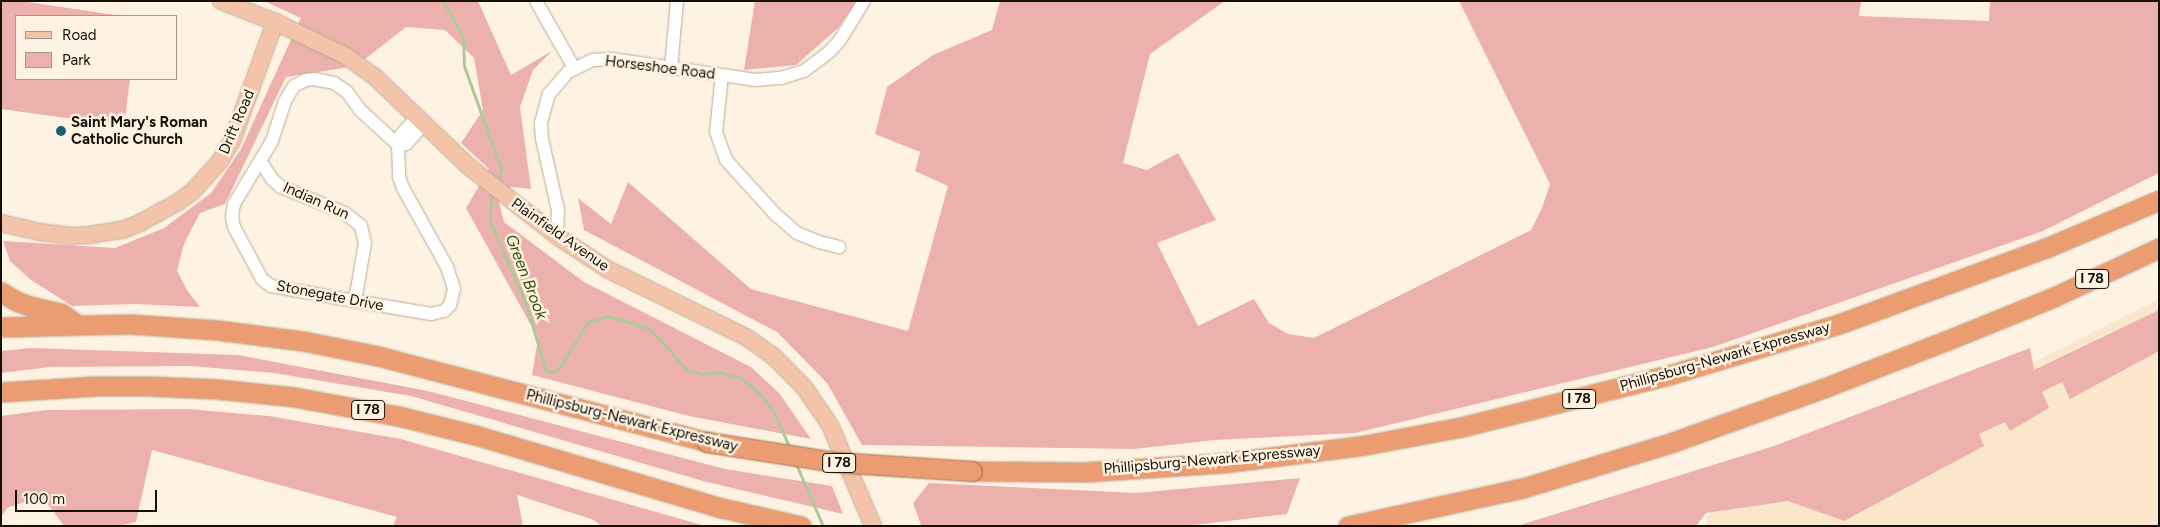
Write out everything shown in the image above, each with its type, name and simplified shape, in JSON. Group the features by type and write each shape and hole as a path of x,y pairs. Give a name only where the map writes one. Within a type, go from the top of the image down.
{"highway":[{"name":"Phillipsburg-Newark Expressway","path":"1,327 130,324 217,330 347,350 707,442 835,462 972,471 1084,472 1223,463 1360,446 1481,423 1669,375 1839,324 2018,259 2159,200"},
{"name":"I 78","path":"1348,526 1523,488 1673,442 1824,388 1948,340 2054,297 2159,248"},
{"path":"1,292 16,301 30,306 61,313 76,324"},
{"name":"I 78","path":"1,392 96,386 148,386 217,389 294,398 398,416 476,435 722,508 801,526"}],"main road":[{"name":"Plainfield Avenue","path":"221,1 275,22 346,56 374,76 486,181 557,236 608,269 746,337 783,365 804,387 830,425 874,526"},
{"name":"Drift Road","path":"1,223 39,232 71,236 89,235 125,229 140,223 192,192 220,161 232,141 275,22"}],"street":[{"path":"536,1 574,68"},
{"path":"671,68 677,1"},
{"name":"Horseshoe Road","path":"557,236 558,210 542,139 541,123 549,94 557,82 574,68 593,60 610,59 768,80 804,71 830,52 840,40 864,1"},
{"path":"722,75 716,132 726,160 776,214 797,232 819,242 839,247"},
{"name":"Stonegate Drive","path":"323,79 340,87 366,116 398,145 399,177 403,188 447,267 454,289 450,304 444,311 437,314 271,286 262,279 234,226 232,217 235,199 261,162 272,141 294,86 306,80 323,79"},
{"path":"398,145 406,144 421,119"},
{"name":"Indian Run","path":"261,162 272,180 281,187 345,213 361,226 365,243 354,301"}],"shaded area":[{"path":"2159,299 2159,526 1706,526 1707,517 1728,489 1959,400"}],"green space":[{"path":"1,1 21,1 115,15 15,15 15,80 130,80 124,126 1,109"},
{"path":"264,1 478,1 511,75 552,51 533,70 520,107 531,189 511,187 499,202 504,222 584,282 751,367 779,393 811,439 689,416 532,375 538,338 466,208 489,169 461,143 483,110 474,58 445,30 406,27 356,66 286,77 225,204 200,213 184,244 177,271 187,290 200,307 136,304 72,306 31,280 10,261 3,241 115,248 164,228 211,193 241,149 301,18"},
{"path":"755,1 857,1 838,28 796,65 744,70"},
{"path":"1000,1 1225,1 1150,54 1123,163 1147,170 1178,153 1216,220 1157,243 1198,326 1254,299 1269,323 1288,334 1314,338 1531,230 1542,208 1550,184 1459,1 1861,1 1859,16 1989,21 1990,1 2159,1 2159,173 2043,231 1713,347 1355,433 1215,440 1134,449 862,445 827,383 777,332 584,230 578,198 611,224 628,182 751,289 908,331 948,186 915,171 920,152 875,134 887,87 933,55 992,30"},
{"path":"2159,310 2159,351 2070,399 2062,382 2042,392 2049,408 2010,431 2005,422 1979,434 1984,446 1844,521 1788,501 1706,513 1696,526 1517,526 1774,446 2030,348 2034,370"},
{"path":"32,348 238,355 428,391 725,469 832,486 843,514 703,481 411,396 274,373 190,366 50,367 1,373 1,351"},
{"path":"188,409 269,416 401,439 705,526 601,526 594,520 517,495 523,526 393,526 397,517 152,450 136,522 120,526 64,526 42,496 7,508 1,517 1,416 46,410"},
{"path":"1300,478 1287,514 1186,526 921,525 913,503 929,483 1136,493"}],"waterway":[{"name":"Green Brook","path":"443,1 463,37 464,66 501,169 497,183"},
{"name":"Green Brook","path":"493,193 490,222 525,301 546,371 553,372 559,368 588,322 607,316 626,321 650,329 687,370 702,374 719,372 741,378 760,394 774,412 790,449"},
{"name":"Green Brook","path":"796,464 823,526"}],"place":[{"name":"Saint Mary's Roman Catholic Church","path":"61,131"}]}
